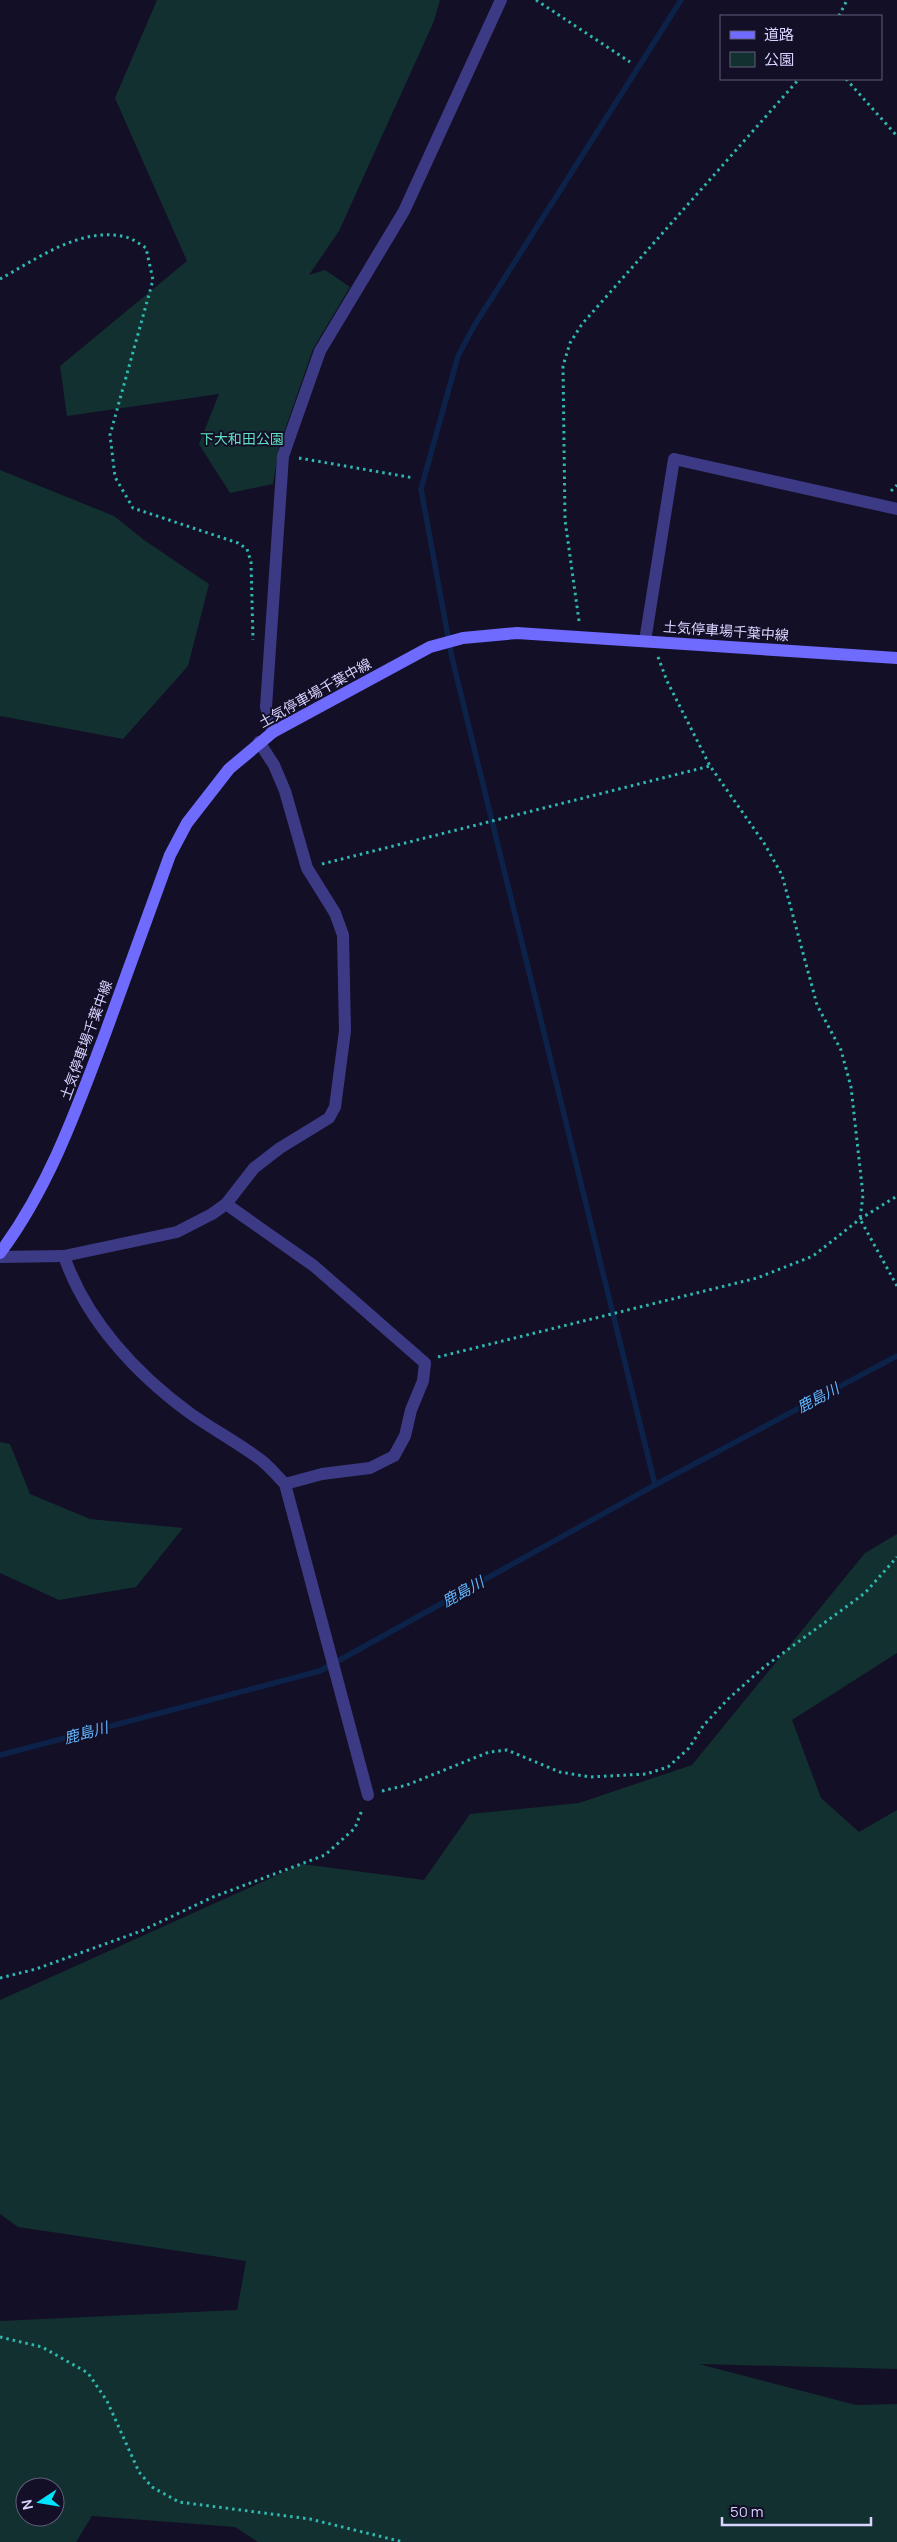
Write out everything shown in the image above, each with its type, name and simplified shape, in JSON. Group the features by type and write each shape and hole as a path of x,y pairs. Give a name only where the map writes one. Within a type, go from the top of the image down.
{"main road":[{"name":"土気停車場千葉中線","path":"0,1255 21,1224 44,1184 71,1122 170,855 187,824 229,769 272,732 430,648 464,638 517,633 897,658"}],"street":[{"path":"272,732 266,707 283,456 320,351 404,211 501,0"},
{"path":"650,641 674,459 897,509"},
{"path":"0,1255 64,1256 177,1232 212,1214 226,1204 254,1168 280,1148 329,1118 335,1107 345,1031 343,935 335,913 307,868 286,791 274,765 259,742"},
{"path":"226,1204 314,1266 425,1363 423,1381 411,1410 405,1436 394,1456 370,1468 322,1474 285,1484"},
{"path":"64,1256 71,1276 86,1302 127,1360 190,1413 262,1461 285,1484 368,1795"}],"path":[{"path":"536,0 630,62"},
{"path":"840,15 847,0"},
{"path":"581,636 565,520 563,366 570,343 582,324 798,80"},
{"path":"847,80 897,136"},
{"path":"0,279 64,244 88,237 106,234 128,237 146,248 153,280 110,435 115,477 133,508 238,543 248,549 251,562 253,642"},
{"path":"283,456 414,478"},
{"path":"650,641 667,681 710,766 764,843 782,875 818,1005 841,1050 851,1087 863,1195 860,1218 897,1286"},
{"path":"307,868 416,838 710,766"},
{"path":"425,1363 444,1354 757,1278 788,1268 813,1256 860,1218 897,1196"},
{"path":"0,1978 36,1969 141,1931 213,1896 325,1855 355,1828 368,1795 407,1786 489,1752 507,1750 560,1772 590,1776 646,1774 668,1767 689,1748 703,1726 728,1698 764,1667 865,1593 897,1557"},
{"path":"0,2337 42,2347 88,2373 107,2401 139,2472 152,2487 179,2502 310,2519 403,2542"}],"green space":[{"name":"下大和田公園","path":"157,0 440,0 434,21 339,231 309,275 325,270 350,287 313,349 279,447 273,484 230,493 199,444 219,394 67,416 60,366 187,261 115,98"},
{"path":"0,470 114,516 144,540 209,584 188,666 123,739 0,716"},
{"path":"0,1442 10,1444 30,1494 90,1519 183,1528 136,1587 59,1600 0,1573"},
{"path":"897,1534 897,1653 792,1720 821,1798 859,1832 897,1810 897,2369 699,2364 856,2405 897,2404 897,2542 258,2542 235,2527 92,2516 76,2542 0,2542 0,2321 237,2310 246,2261 18,2227 0,2214 0,2000 302,1864 424,1880 470,1814 579,1803 692,1765 865,1553"}],"waterway":[{"path":"655,1485 452,658 421,489 458,356 474,326 681,0"},
{"name":"鹿島川","path":"0,1755 320,1671 655,1485 897,1356"}]}
